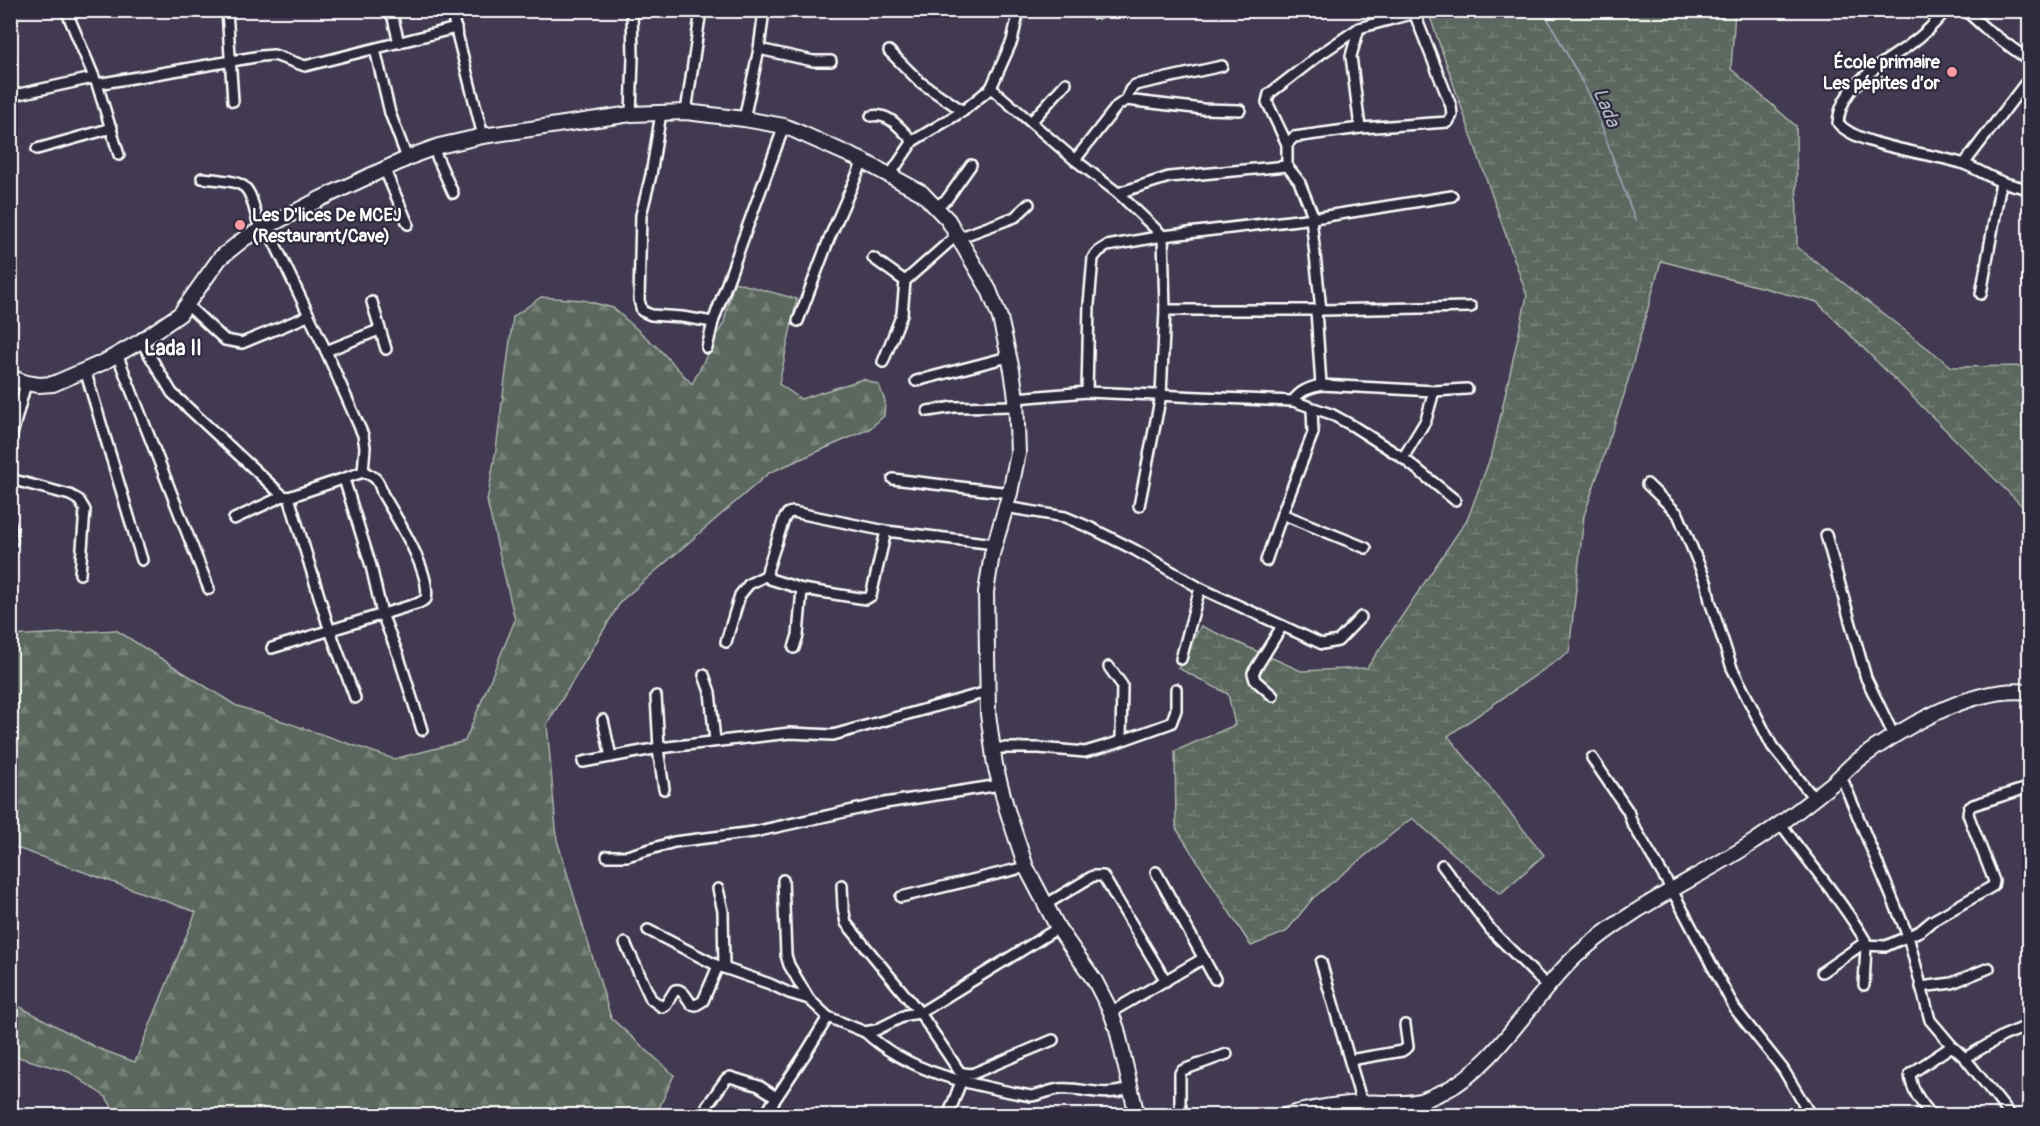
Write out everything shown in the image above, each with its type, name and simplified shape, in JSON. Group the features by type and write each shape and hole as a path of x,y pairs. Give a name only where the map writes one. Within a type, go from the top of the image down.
{"street":[{"path":"227,10 233,101"},
{"path":"391,10 399,43"},
{"path":"451,10 483,136"},
{"path":"631,114 632,10"},
{"path":"686,112 701,10"},
{"path":"744,118 759,49 764,10"},
{"path":"890,175 913,141 963,111 991,88 1012,41 1020,10"},
{"path":"1088,10 1095,13 1111,10"},
{"path":"1321,385 1313,218 1299,181 1287,166 1287,144 1267,102 1269,94 1359,28 1426,10"},
{"path":"1946,10 1910,45 1872,70 1855,85 1839,113 1838,123 1845,131 1879,144 1964,164 2001,182 2030,189"},
{"path":"1965,10 1986,29 2030,61"},
{"path":"69,11 112,128 119,155"},
{"path":"1287,144 1294,138 1360,128 1448,122 1452,115 1451,106 1413,12"},
{"path":"10,96 230,60 274,55 305,66 456,28"},
{"path":"1359,28 1351,56 1360,128"},
{"path":"375,49 390,113 406,158"},
{"path":"759,49 813,61 831,61"},
{"path":"889,51 920,82 963,111"},
{"path":"1075,160 1117,106 1126,100 1135,85 1222,66"},
{"path":"1964,164 2030,77"},
{"path":"1031,122 1066,83"},
{"path":"991,88 1075,160 1118,193 1163,236 1164,310 1161,395 1139,506"},
{"path":"1126,100 1203,109 1240,110"},
{"path":"10,377 26,383 53,384 104,362 180,314 220,258 245,238 406,158 433,148 483,136 631,114 686,112 744,118 784,126 863,161 922,193 948,220 989,290 1000,318 1017,402 1018,453 1010,493 995,544 987,592 987,692 992,748 1000,785 1026,867 1058,928 1095,981 1111,1012 1137,1116"},
{"path":"661,113 651,175 641,215 639,300 642,311 651,315 713,322"},
{"path":"871,116 878,114 887,117 913,141"},
{"path":"707,348 713,322 784,126"},
{"path":"37,149 112,128"},
{"path":"433,148 453,193"},
{"path":"798,321 829,239 863,161"},
{"path":"935,207 947,199 971,165"},
{"path":"1118,193 1169,177 1287,166"},
{"path":"384,168 408,224"},
{"path":"202,178 237,182 250,192 264,228 326,351 363,435 365,447 363,472"},
{"path":"1981,294 2001,182"},
{"path":"1087,392 1089,304 1093,258 1107,246 1163,236 1313,218 1452,196"},
{"path":"883,362 902,314 905,281 957,237 1016,217 1029,204"},
{"path":"873,258 905,281"},
{"path":"372,302 386,349"},
{"path":"187,305 225,340 242,343 308,316"},
{"path":"1164,310 1471,307"},
{"path":"326,351 379,330"},
{"path":"141,340 172,393 286,496 329,630 355,698"},
{"path":"117,354 209,589"},
{"path":"916,381 1008,357"},
{"path":"85,370 142,560"},
{"path":"10,442 26,383"},
{"path":"1293,401 1298,394 1321,385 1434,391 1467,389"},
{"path":"1403,458 1426,420 1434,391"},
{"path":"928,411 1087,392 1293,401 1331,414 1403,458 1455,500"},
{"path":"1266,561 1313,433 1312,409"},
{"path":"234,519 286,496 363,472 373,475 420,564 428,590 426,599 419,603 272,648"},
{"path":"10,479 70,495 80,500 85,510 80,574"},
{"path":"344,479 371,566 382,614 399,657 422,730"},
{"path":"893,479 1010,493"},
{"path":"1647,484 1678,514 1707,584 1710,601 1732,668 1773,746 1814,798"},
{"path":"1005,507 1065,517 1135,550 1200,588 1322,644 1338,641 1360,617"},
{"path":"767,575 784,519 788,513 794,512 886,531 995,544"},
{"path":"1282,514 1366,548"},
{"path":"10,524 12,541"},
{"path":"767,575 770,579 802,589 860,599 871,596 886,531"},
{"path":"1826,535 1866,678 1894,736"},
{"path":"726,642 740,595 749,584 767,575"},
{"path":"1181,659 1200,588"},
{"path":"794,648 798,635 802,589"},
{"path":"1273,696 1255,681 1253,673 1282,626"},
{"path":"1108,668 1122,685 1121,740"},
{"path":"704,675 710,692 715,741"},
{"path":"992,748 1039,748 1085,752 1112,744 1171,723 1176,710 1176,689"},
{"path":"1285,1116 1303,1110 1362,1103 1419,1109 1462,1080 1482,1063 1546,986 1578,954 1613,927 1781,824 1851,766 1894,736 1981,695 2003,691 2030,692"},
{"path":"583,762 659,748 715,741 790,733 833,735 987,692"},
{"path":"656,696 664,789"},
{"path":"603,720 610,757"},
{"path":"1592,758 1628,811 1632,823 1672,890 1735,1009 1783,1069 1811,1116"},
{"path":"1841,776 1908,936 1930,1020 1965,1058 2011,1116"},
{"path":"607,856 627,855 674,842 754,832 885,803 1000,785"},
{"path":"1822,972 1861,945 1886,946 1920,931 1932,921 1994,885 1971,822 1969,808 2030,788"},
{"path":"1781,824 1851,916 1866,946 1864,986"},
{"path":"1442,865 1491,930 1546,986"},
{"path":"901,897 1026,867"},
{"path":"1156,872 1215,979"},
{"path":"1045,905 1093,876 1103,876 1166,981"},
{"path":"783,880 786,955 789,965 809,999 828,1017 865,1032 876,1042 921,1068 1031,1096 1058,1089 1117,1094 1131,1088"},
{"path":"842,885 846,923 920,1014 962,1078"},
{"path":"625,943 651,999 662,1007 665,1006 678,989 691,1004 699,1004 703,1001 721,967 723,911 718,888"},
{"path":"865,1032 876,1030 906,1015 920,1014 1058,928"},
{"path":"648,930 721,967 809,999"},
{"path":"1111,1012 1204,958"},
{"path":"1321,962 1362,1103"},
{"path":"1921,987 1952,983 1989,968"},
{"path":"764,1116 828,1017"},
{"path":"1350,1060 1402,1051 1408,1047 1405,1025"},
{"path":"1965,1058 2003,1036 2030,1025"},
{"path":"948,1116 962,1078 1053,1040"},
{"path":"1932,1116 1917,1096 1910,1074 1952,1046"},
{"path":"1183,1116 1180,1103 1180,1073 1227,1054"},
{"path":"707,1106 726,1079 730,1077 759,1086 776,1097"}],"green space":[{"path":"1428,11 1735,11 1731,69 1796,126 1797,247 1952,367 2029,366 2029,509 2021,505 1817,302 1661,261 1624,395 1584,516 1569,652 1448,736 1544,855 1500,894 1412,818 1313,898 1286,932 1251,946 1176,828 1175,751 1235,725 1228,694 1178,668 1201,626 1301,671 1367,668 1468,518 1493,450 1527,296"},
{"path":"734,282 797,299 779,384 801,399 863,379 879,385 885,401 884,416 869,429 769,473 621,601 547,724 557,840 611,1018 674,1075 656,1115 117,1115 106,1097 69,1072 11,1055 11,1002 97,1048 135,1062 196,912 11,846 11,636 116,630 235,705 394,759 465,741 515,620 487,501 513,317 541,297 583,300 613,308 659,349 692,384 724,322"}],"waterway":[{"name":"Lada","path":"1543,10 1592,100 1635,220"}],"place":[{"name":"École primaire Les pépites d’or","path":"1952,72"},
{"name":"Les D'lices De MCEJ (Restaurant/Cave)","path":"240,225"}],"district":[{"name":"Lada II","path":"173,348"}]}
